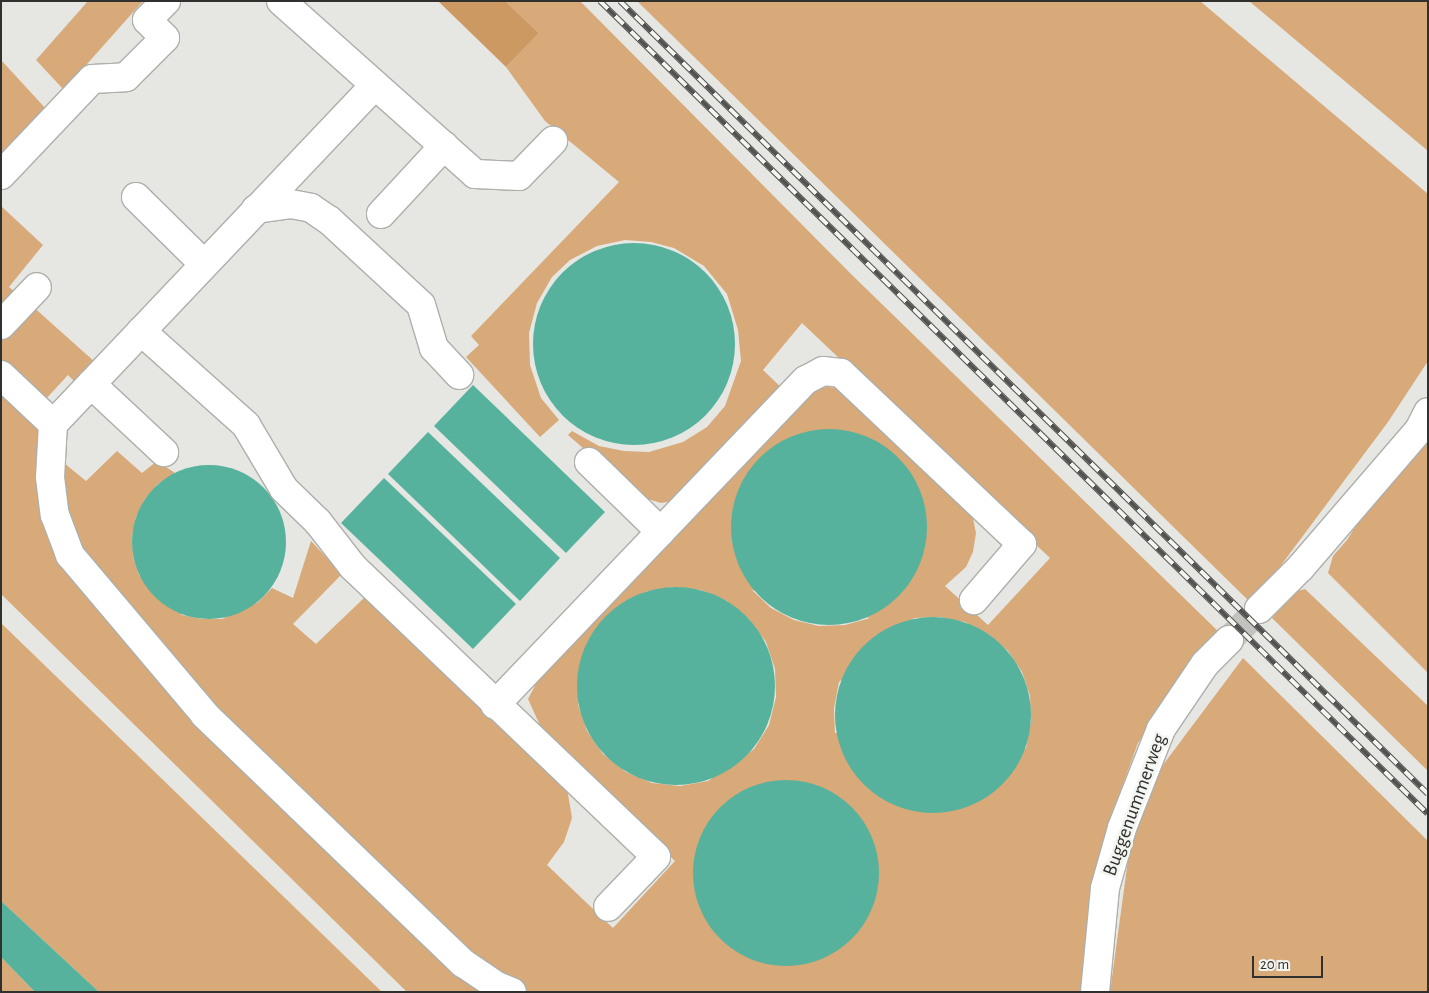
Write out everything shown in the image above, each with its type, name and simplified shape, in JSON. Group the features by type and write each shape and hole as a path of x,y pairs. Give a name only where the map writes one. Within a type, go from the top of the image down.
{"street":[{"path":"1,175 92,79 126,77 165,38 146,20 166,1"},
{"path":"281,1 475,174 519,176 553,141"},
{"path":"375,84 53,424 50,476 55,515 70,555 205,715 463,963 497,986 512,992"},
{"path":"381,214 444,146"},
{"path":"136,197 204,264"},
{"path":"256,209 291,204 311,208 329,220 421,305 434,348 459,375"},
{"path":"1,325 38,287"},
{"path":"141,331 246,425 284,489 318,522 353,567 495,705 656,857 608,907"},
{"path":"495,705 806,380 823,371 841,373 1022,544 974,600"},
{"path":"1,376 53,424"},
{"path":"91,384 164,452"},
{"path":"1259,609 1301,567 1419,430 1428,412"},
{"path":"589,462 661,532"},
{"name":"Buggenummerweg","path":"1095,992 1105,888 1122,828 1161,729 1188,687 1229,640"}],"shaded area":[{"path":"88,1 143,1 64,90 36,60"},
{"path":"438,1 505,1 539,33 506,67"},
{"path":"505,1 580,1 851,274 1223,636 1168,698 1138,743 1115,806 1096,892 1082,992 520,992 496,978 246,746 81,558 65,523 64,463 86,481 117,451 142,473 157,461 175,473 158,484 145,499 136,517 132,536 133,556 139,575 182,615 202,619 222,619 258,602 272,588 293,598 311,541 342,574 293,624 316,644 365,597 567,788 572,818 564,842 547,865 613,928 675,861 543,732 528,699 539,678 805,395 823,386 842,389 971,509 976,533 973,552 966,567 945,586 988,625 1050,558 802,323 763,370 785,391 679,500 661,503 638,496 568,435 572,431 599,446 624,451 649,452 683,442 707,427 725,406 741,361 738,330 727,294 704,266 674,248 651,242 625,240 597,246 570,260 552,277 537,303 529,333 530,365 541,398 559,420 540,437 466,357 479,345 471,336 619,182 545,121 506,67 539,33","holes":["673,587 701,590 727,601 749,619 766,642 775,669 776,697 769,725 754,749 708,781 680,786 652,783 626,772 603,754 587,731 578,704 645,592","752,590 870,618 845,625 819,626 794,620 771,608","940,617 965,622 988,634 1008,651 1022,672 1030,696 1031,722 1026,748 835,733 834,708 839,682 914,618"]},
{"path":"637,1 1200,1 1428,194 1428,361 1388,422 1252,604"},
{"path":"1249,1 1428,1 1428,151 1322,62"},
{"path":"1,60 47,110 1,160"},
{"path":"1,206 43,245 9,287 20,296 1,315"},
{"path":"634,243 663,247 682,255 698,266 712,280 723,296 731,315 735,344 731,373 723,392 712,408 698,422 682,433 663,441 634,445 605,441 586,433 570,422 556,408 545,392 537,373 533,344 537,315 545,296 556,280 570,266 586,255 605,247"},
{"path":"30,304 96,363 77,384 68,375 44,401 1,359 1,335"},
{"path":"473,385 605,512 566,553 434,426"},
{"path":"1,389 39,426 56,549 498,992 407,992 1,594"},
{"path":"1428,412 1428,673 1328,573 1333,556 1347,540"},
{"path":"839,429 867,436 884,445 899,457 911,472 920,489 926,508 926,546 920,565 911,582 899,597 884,609 867,618 848,624 819,625 791,618 774,609 759,597 747,582 738,565 732,546 731,517 738,489 747,472 759,457 774,445 791,436 810,430"},
{"path":"428,432 560,558 520,601 388,474"},
{"path":"209,465 224,466 239,471 264,487 280,512 285,527 285,557 280,572 264,597 239,613 224,618 209,619 194,618 179,613 154,597 138,572 133,557 132,542 133,527 138,512 154,487 179,471 194,466"},
{"path":"384,478 516,604 473,649 341,523"},
{"path":"676,587 705,591 723,599 746,616 763,639 771,657 775,686 771,715 763,733 746,756 723,773 705,781 676,785 647,781 629,773 606,756 589,733 581,715 577,686 581,657 589,639 606,616 629,599 647,591"},
{"path":"1305,589 1428,706 1428,771 1272,618 1294,592"},
{"path":"923,617 943,617 962,621 979,628 988,633 1009,653 1024,677 1031,705 1031,725 1024,753 1015,770 995,791 979,802 962,809 943,813 923,813 895,806 878,797 851,770 839,744 835,725 835,705 842,677 851,660 878,633 904,621"},
{"path":"1,623 382,992 99,992 1,901"},
{"path":"1243,658 1428,841 1428,992 1110,992 1131,838 1148,785"},
{"path":"786,780 822,787 852,807 872,837 879,873 872,909 852,939 822,959 786,966 750,959 720,939 700,909 693,873 700,837 720,807 750,787"},
{"path":"1,901 99,992 35,992 1,957"},
{"path":"1,957 35,992 1,992"}],"tunnel":[{"path":"1229,640 1259,609"}],"railway":[{"path":"600,1 1428,814"},
{"path":"620,1 1428,794"}]}
